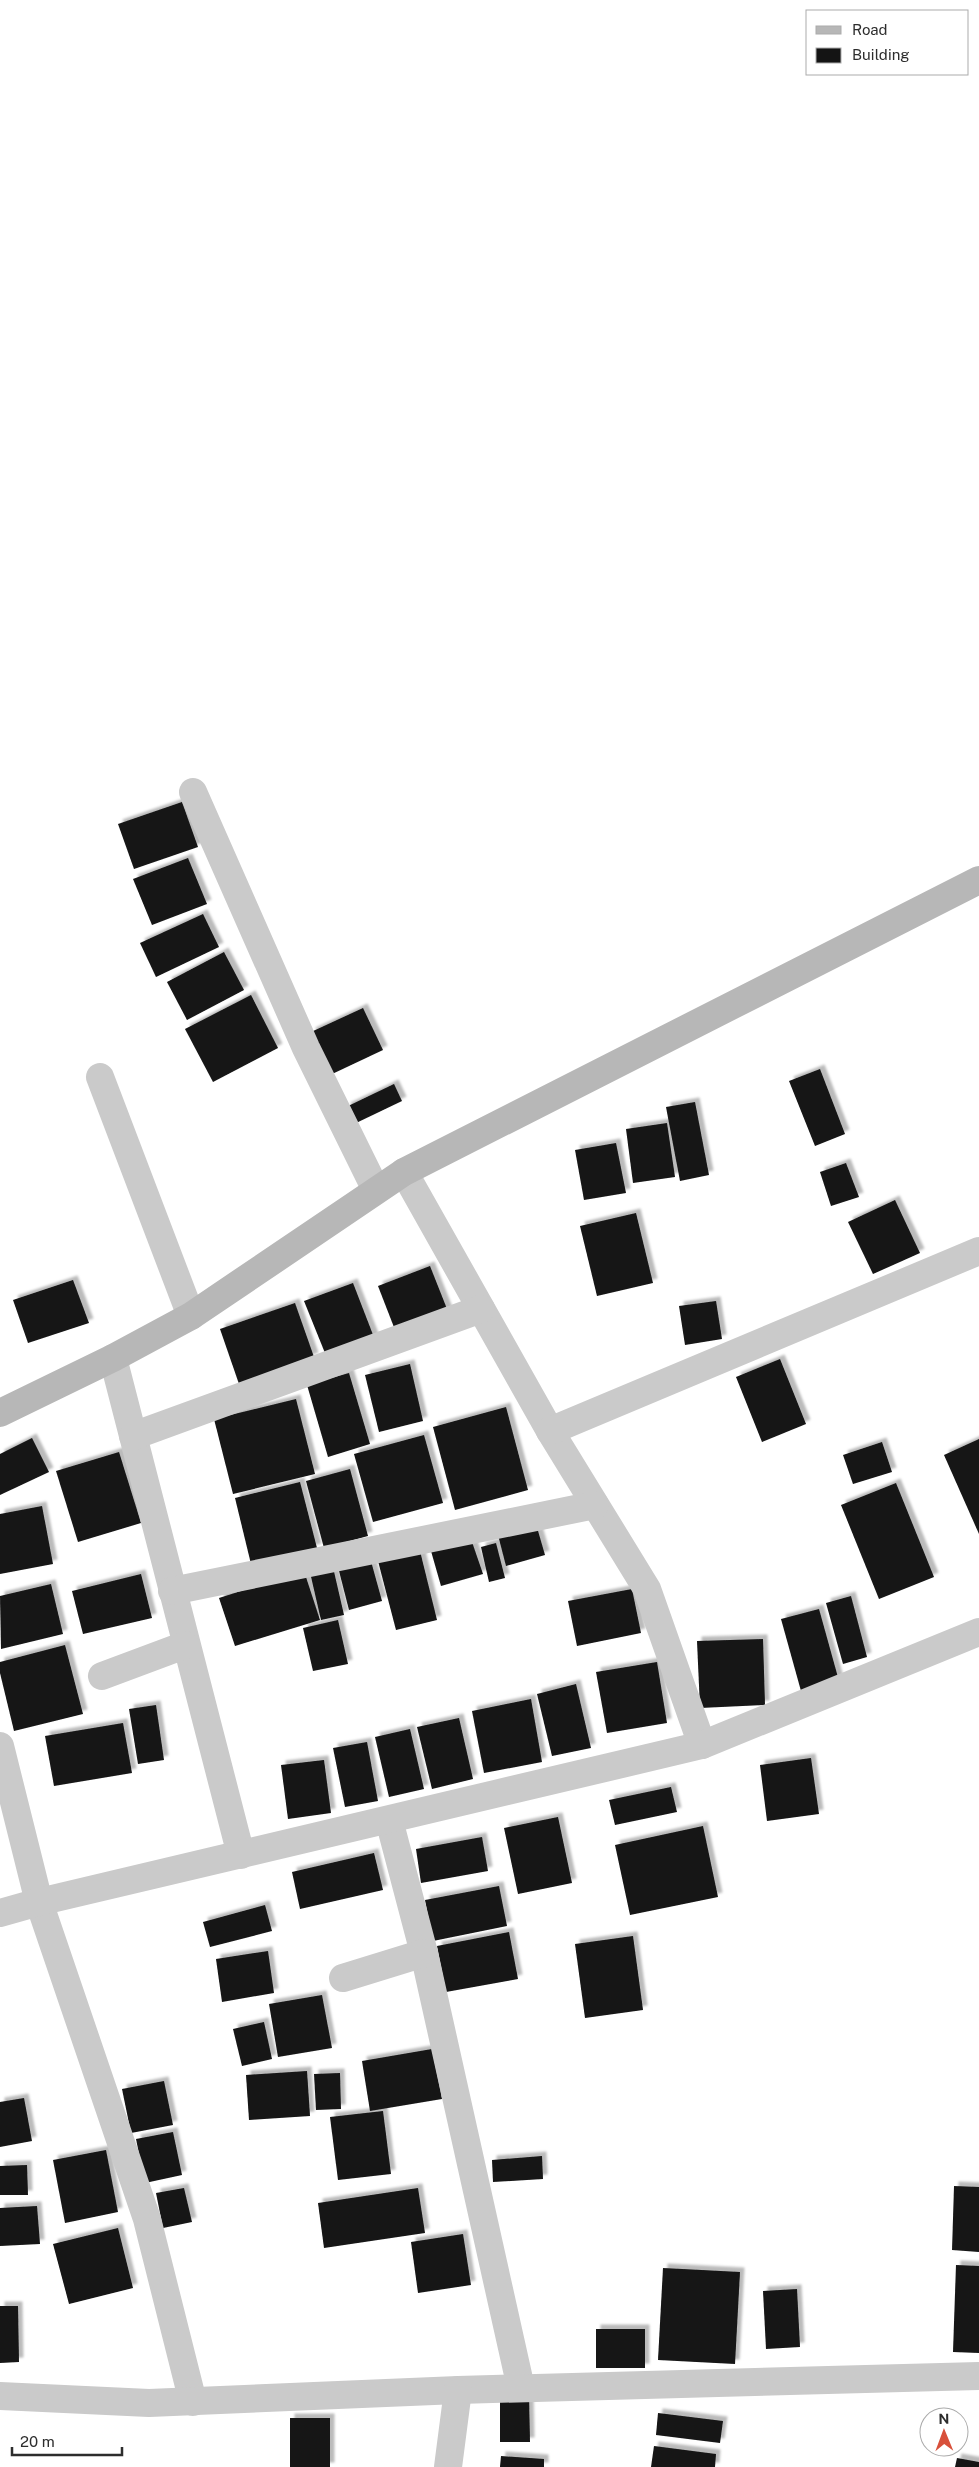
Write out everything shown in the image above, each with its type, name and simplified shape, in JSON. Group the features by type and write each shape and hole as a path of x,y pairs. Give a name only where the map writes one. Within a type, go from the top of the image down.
{"main road":[{"path":"0,1413 113,1358 192,1316 404,1172 979,883"}],"street":[{"path":"194,792 306,1048 376,1190"},
{"path":"100,1077 192,1316"},
{"path":"404,1172 550,1431 647,1589 702,1745"},
{"path":"550,1431 979,1251"},
{"path":"132,1436 481,1309"},
{"path":"113,1358 241,1855"},
{"path":"172,1592 595,1505"},
{"path":"0,1913 39,1902 702,1745 979,1632"},
{"path":"102,1676 186,1645"},
{"path":"0,1746 39,1902 147,2219 193,2402"},
{"path":"389,1820 424,1954 520,2388"},
{"path":"343,1978 424,1954"},
{"path":"0,2396 149,2403 458,2390 979,2376"},
{"path":"448,2467 458,2390"}],"building":[{"path":"182,802 198,847 134,869 118,824"},
{"path":"188,858 207,904 152,925 133,879"},
{"path":"203,914 219,947 156,977 140,943"},
{"path":"224,952 244,990 187,1020 167,982"},
{"path":"251,995 278,1048 213,1082 185,1029"},
{"path":"363,1008 383,1050 330,1075 311,1032"},
{"path":"820,1069 845,1134 815,1146 789,1081"},
{"path":"394,1084 402,1101 354,1124 346,1107"},
{"path":"695,1102 709,1175 680,1181 666,1107"},
{"path":"667,1123 675,1177 633,1183 626,1129"},
{"path":"616,1143 626,1193 584,1200 575,1150"},
{"path":"846,1163 859,1197 831,1206 820,1172"},
{"path":"895,1200 920,1253 873,1274 848,1222"},
{"path":"636,1213 653,1283 597,1296 580,1226"},
{"path":"430,1266 449,1314 397,1335 378,1286"},
{"path":"73,1280 89,1323 28,1343 13,1300"},
{"path":"353,1283 375,1340 327,1358 304,1301"},
{"path":"716,1301 722,1339 685,1345 679,1306"},
{"path":"295,1303 314,1357 239,1384 220,1329"},
{"path":"780,1359 806,1424 762,1442 736,1377"},
{"path":"410,1364 423,1421 379,1432 365,1375"},
{"path":"349,1373 370,1444 328,1457 307,1385"},
{"path":"296,1399 315,1474 233,1494 214,1419"},
{"path":"506,1407 528,1490 455,1510 433,1427"},
{"path":"424,1435 443,1503 373,1522 354,1454"},
{"path":"32,1438 49,1472 0,1495 0,1454"},
{"path":"979,1439 979,1534 944,1455"},
{"path":"882,1442 892,1472 853,1484 843,1455"},
{"path":"119,1452 141,1523 78,1542 56,1471"},
{"path":"350,1469 368,1536 324,1548 306,1481"},
{"path":"300,1482 317,1548 251,1564 235,1498"},
{"path":"896,1483 934,1577 879,1599 841,1505"},
{"path":"42,1506 53,1564 0,1574 0,1514"},
{"path":"536,1524 545,1555 506,1566 498,1535"},
{"path":"471,1539 483,1574 441,1586 431,1551"},
{"path":"496,1543 505,1578 489,1582 481,1547"},
{"path":"420,1551 437,1620 396,1630 378,1561"},
{"path":"369,1554 382,1601 349,1610 337,1563"},
{"path":"332,1563 344,1615 321,1620 309,1568"},
{"path":"304,1571 320,1620 235,1646 219,1598"},
{"path":"141,1574 152,1618 83,1634 72,1591"},
{"path":"51,1584 63,1634 1,1649 0,1596"},
{"path":"632,1589 641,1633 577,1646 568,1601"},
{"path":"851,1596 867,1657 843,1664 826,1603"},
{"path":"819,1609 839,1681 801,1691 781,1619"},
{"path":"338,1620 348,1664 313,1671 303,1628"},
{"path":"763,1639 765,1705 700,1708 697,1641"},
{"path":"65,1645 83,1714 14,1731 0,1673 0,1662"},
{"path":"657,1662 667,1723 607,1733 596,1672"},
{"path":"576,1684 591,1748 552,1756 537,1694"},
{"path":"531,1699 542,1762 484,1773 472,1711"},
{"path":"156,1705 164,1760 138,1764 129,1709"},
{"path":"459,1718 473,1779 432,1789 417,1727"},
{"path":"123,1723 132,1773 54,1786 45,1736"},
{"path":"410,1729 424,1789 389,1797 375,1737"},
{"path":"367,1742 378,1801 345,1807 333,1748"},
{"path":"811,1758 819,1814 767,1821 760,1765"},
{"path":"324,1760 331,1813 288,1819 281,1765"},
{"path":"671,1787 677,1812 615,1825 609,1800"},
{"path":"558,1817 572,1883 518,1894 504,1828"},
{"path":"703,1826 718,1897 630,1915 615,1845"},
{"path":"482,1837 488,1871 421,1883 416,1849"},
{"path":"374,1853 383,1890 300,1909 292,1872"},
{"path":"499,1886 507,1926 433,1941 425,1900"},
{"path":"265,1905 272,1931 210,1947 203,1922"},
{"path":"509,1932 518,1979 446,1992 437,1946"},
{"path":"633,1936 643,2010 585,2018 575,1944"},
{"path":"268,1951 274,1993 222,2002 216,1959"},
{"path":"322,1995 332,2048 278,2057 269,2004"},
{"path":"264,2022 272,2059 242,2066 233,2029"},
{"path":"432,2049 442,2099 370,2111 362,2061"},
{"path":"307,2071 310,2116 249,2120 246,2075"},
{"path":"340,2073 341,2109 316,2110 314,2074"},
{"path":"164,2081 173,2125 131,2133 122,2089"},
{"path":"24,2098 32,2141 0,2147 0,2102"},
{"path":"383,2111 391,2174 338,2180 330,2117"},
{"path":"173,2132 182,2175 145,2183 136,2139"},
{"path":"106,2150 118,2212 65,2223 53,2160"},
{"path":"542,2156 543,2179 493,2182 492,2160"},
{"path":"27,2165 28,2195 0,2195 0,2166"},
{"path":"954,2186 979,2187 979,2252 952,2250"},
{"path":"184,2188 192,2222 163,2228 156,2193"},
{"path":"418,2188 425,2233 324,2248 318,2203"},
{"path":"37,2206 40,2244 0,2246 0,2208"},
{"path":"118,2228 133,2288 69,2304 53,2244"},
{"path":"463,2234 471,2285 418,2293 411,2242"},
{"path":"956,2265 979,2266 979,2353 953,2352"},
{"path":"663,2268 740,2272 735,2364 658,2360"},
{"path":"797,2289 800,2347 766,2349 763,2291"},
{"path":"0,2306 18,2306 19,2362 0,2363"},
{"path":"596,2329 645,2329 645,2368 596,2368"},
{"path":"500,2395 529,2395 530,2442 500,2442"},
{"path":"658,2413 723,2421 720,2443 656,2435"},
{"path":"290,2418 330,2418 330,2467 290,2467"},
{"path":"654,2446 716,2454 715,2467 651,2467"},
{"path":"501,2456 544,2459 544,2467 500,2467"},
{"path":"957,2458 979,2462 979,2467 955,2467"}]}
